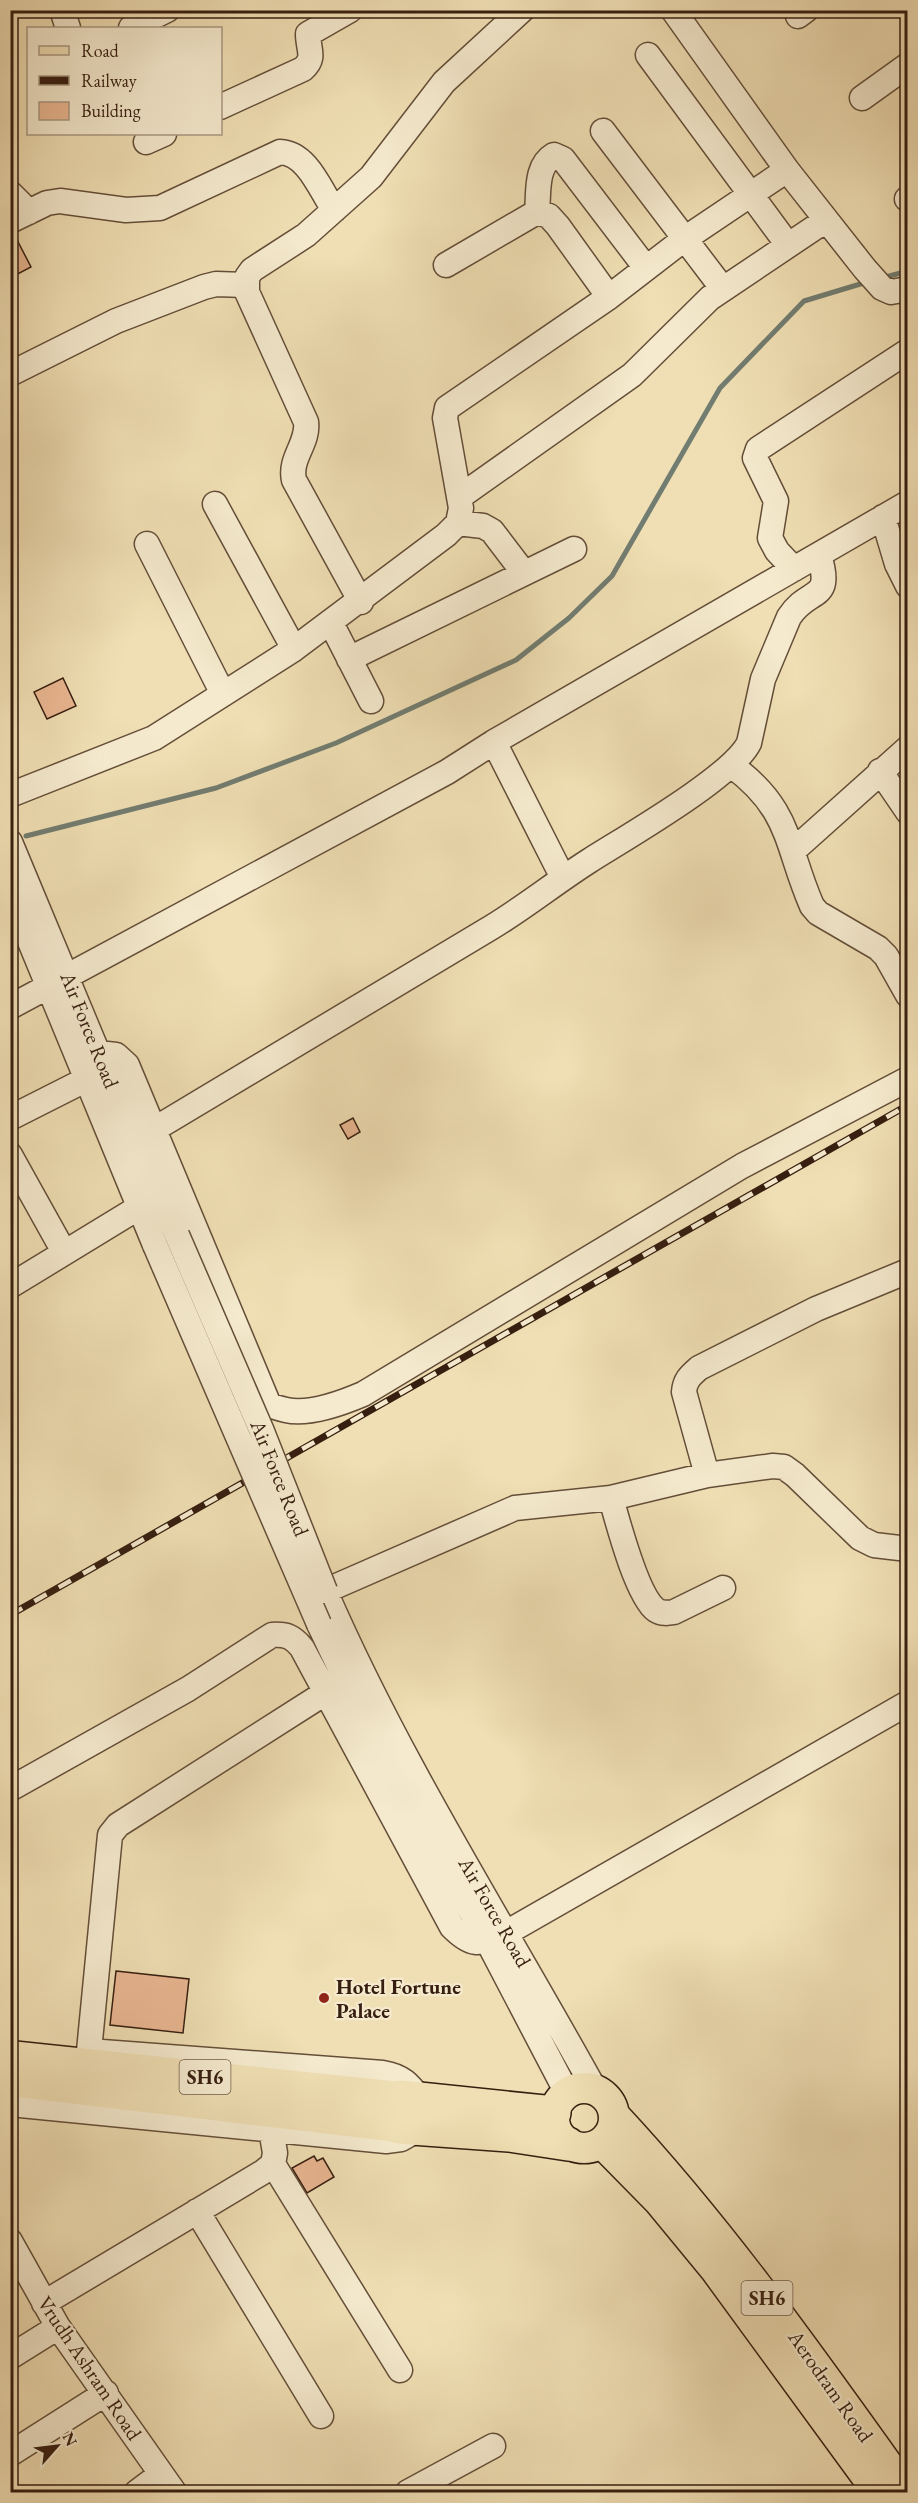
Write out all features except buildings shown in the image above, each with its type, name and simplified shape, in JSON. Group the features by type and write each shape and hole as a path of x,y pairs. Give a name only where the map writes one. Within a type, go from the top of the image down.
{"highway":[{"name":"SH6","path":"409,2113 572,2099"},
{"name":"SH6","path":"409,2113 509,2135 568,2144"}],"main road":[{"name":"SH6","path":"10,2056 409,2113"},
{"name":"SH6","path":"10,2081 409,2113"},
{"name":"SH6","path":"572,2099 610,2100 614,2115"},
{"path":"568,2144 560,2136 555,2125 572,2099"},
{"path":"602,2143 610,2135 614,2115"},
{"name":"Aerodram Road","path":"614,2115 705,2219 786,2322 907,2493"},
{"name":"SH6","path":"568,2144 580,2148 591,2148 602,2143"},
{"name":"Aerodram Road","path":"602,2143 659,2201 716,2268 878,2493"}],"street":[{"path":"62,10 68,27"},
{"path":"133,27 167,10"},
{"path":"222,106 303,69 312,56 308,34 350,10"},
{"path":"361,602 294,480 294,464 308,431 306,422 245,285 252,270 296,243 379,168 444,82 522,10"},
{"path":"673,10 787,170 865,269 882,288 891,292 908,289"},
{"path":"648,56 752,193 788,245"},
{"path":"862,98 908,65"},
{"path":"603,131 683,240 723,290"},
{"path":"10,193 20,217 47,203 60,201 126,210 160,208 279,152 291,152 300,157 334,210"},
{"path":"537,212 541,169 546,160 554,155 563,159 646,268"},
{"path":"10,795 139,746 331,624 446,535 458,523 461,496 445,418 447,408 609,297 683,240 787,170"},
{"path":"446,265 526,216 537,212 549,216 558,226 609,297"},
{"path":"461,496 632,375 698,309 826,220"},
{"path":"10,374 100,328 204,287 216,284 245,285"},
{"path":"794,569 777,551 770,538 776,501 755,458 758,449 908,351"},
{"path":"10,1007 447,772 494,742 908,503"},
{"path":"215,504 294,649"},
{"path":"883,517 897,564 908,586"},
{"path":"458,523 483,526 492,531 524,573"},
{"path":"147,544 223,694"},
{"path":"349,659 574,549"},
{"path":"153,1130 493,927 563,878 659,818 731,765 745,752 749,743 763,679 789,618 793,611 823,587 826,577 819,555"},
{"path":"331,624 371,701"},
{"path":"494,742 563,878"},
{"path":"794,850 908,748"},
{"path":"731,765 756,784 771,802 794,850 812,906 818,913 878,948 886,957 908,995"},
{"path":"880,771 908,812"},
{"name":"Air Force Road","path":"10,842 59,981 96,1067 161,1194 325,1591 373,1694 497,1937 572,2099"},
{"name":"Air Force Road","path":"10,893 59,981"},
{"path":"10,1118 116,1055 127,1065 269,1405"},
{"name":"Air Force Road","path":"96,1067 138,1207 319,1624 372,1735 497,1937"},
{"path":"246,1396 269,1405 298,1412 363,1394 742,1166 908,1079"},
{"path":"10,1155 64,1252"},
{"path":"10,1286 161,1194"},
{"path":"707,1475 684,1392 684,1382 690,1375 699,1368 816,1309 908,1271"},
{"path":"325,1591 515,1508 533,1504 611,1498 707,1475 784,1467 860,1538 874,1545 908,1549"},
{"path":"611,1498 629,1557 649,1600 657,1610 665,1613 674,1612 723,1588"},
{"path":"10,1790 188,1689 272,1635 285,1634 294,1639 302,1648 452,1927 464,1940 478,1944 497,1937 908,1703"},
{"path":"90,2051 110,1835 118,1825 325,1693"},
{"path":"10,2041 90,2051 396,2075 407,2081 409,2113 401,2139 386,2141 10,2104"},
{"path":"271,2129 275,2153 273,2164 400,2370"},
{"path":"44,2302 273,2164"},
{"path":"197,2211 321,2416"},
{"name":"Vrudh Ashram Road","path":"14,2254 58,2327 167,2483"},
{"path":"10,2357 58,2327"},
{"path":"10,2454 105,2393"},
{"path":"408,2493 493,2446"},
{"path":"137,2493 167,2483"}],"waterway":[{"path":"882,278 908,271"},
{"path":"26,836 216,788 336,743 516,660 569,618 612,576 720,388 804,301 867,282"}],"railway":[{"path":"10,1615 908,1105"}],"place":[{"name":"Hotel Fortune Palace","path":"324,1998"}]}
